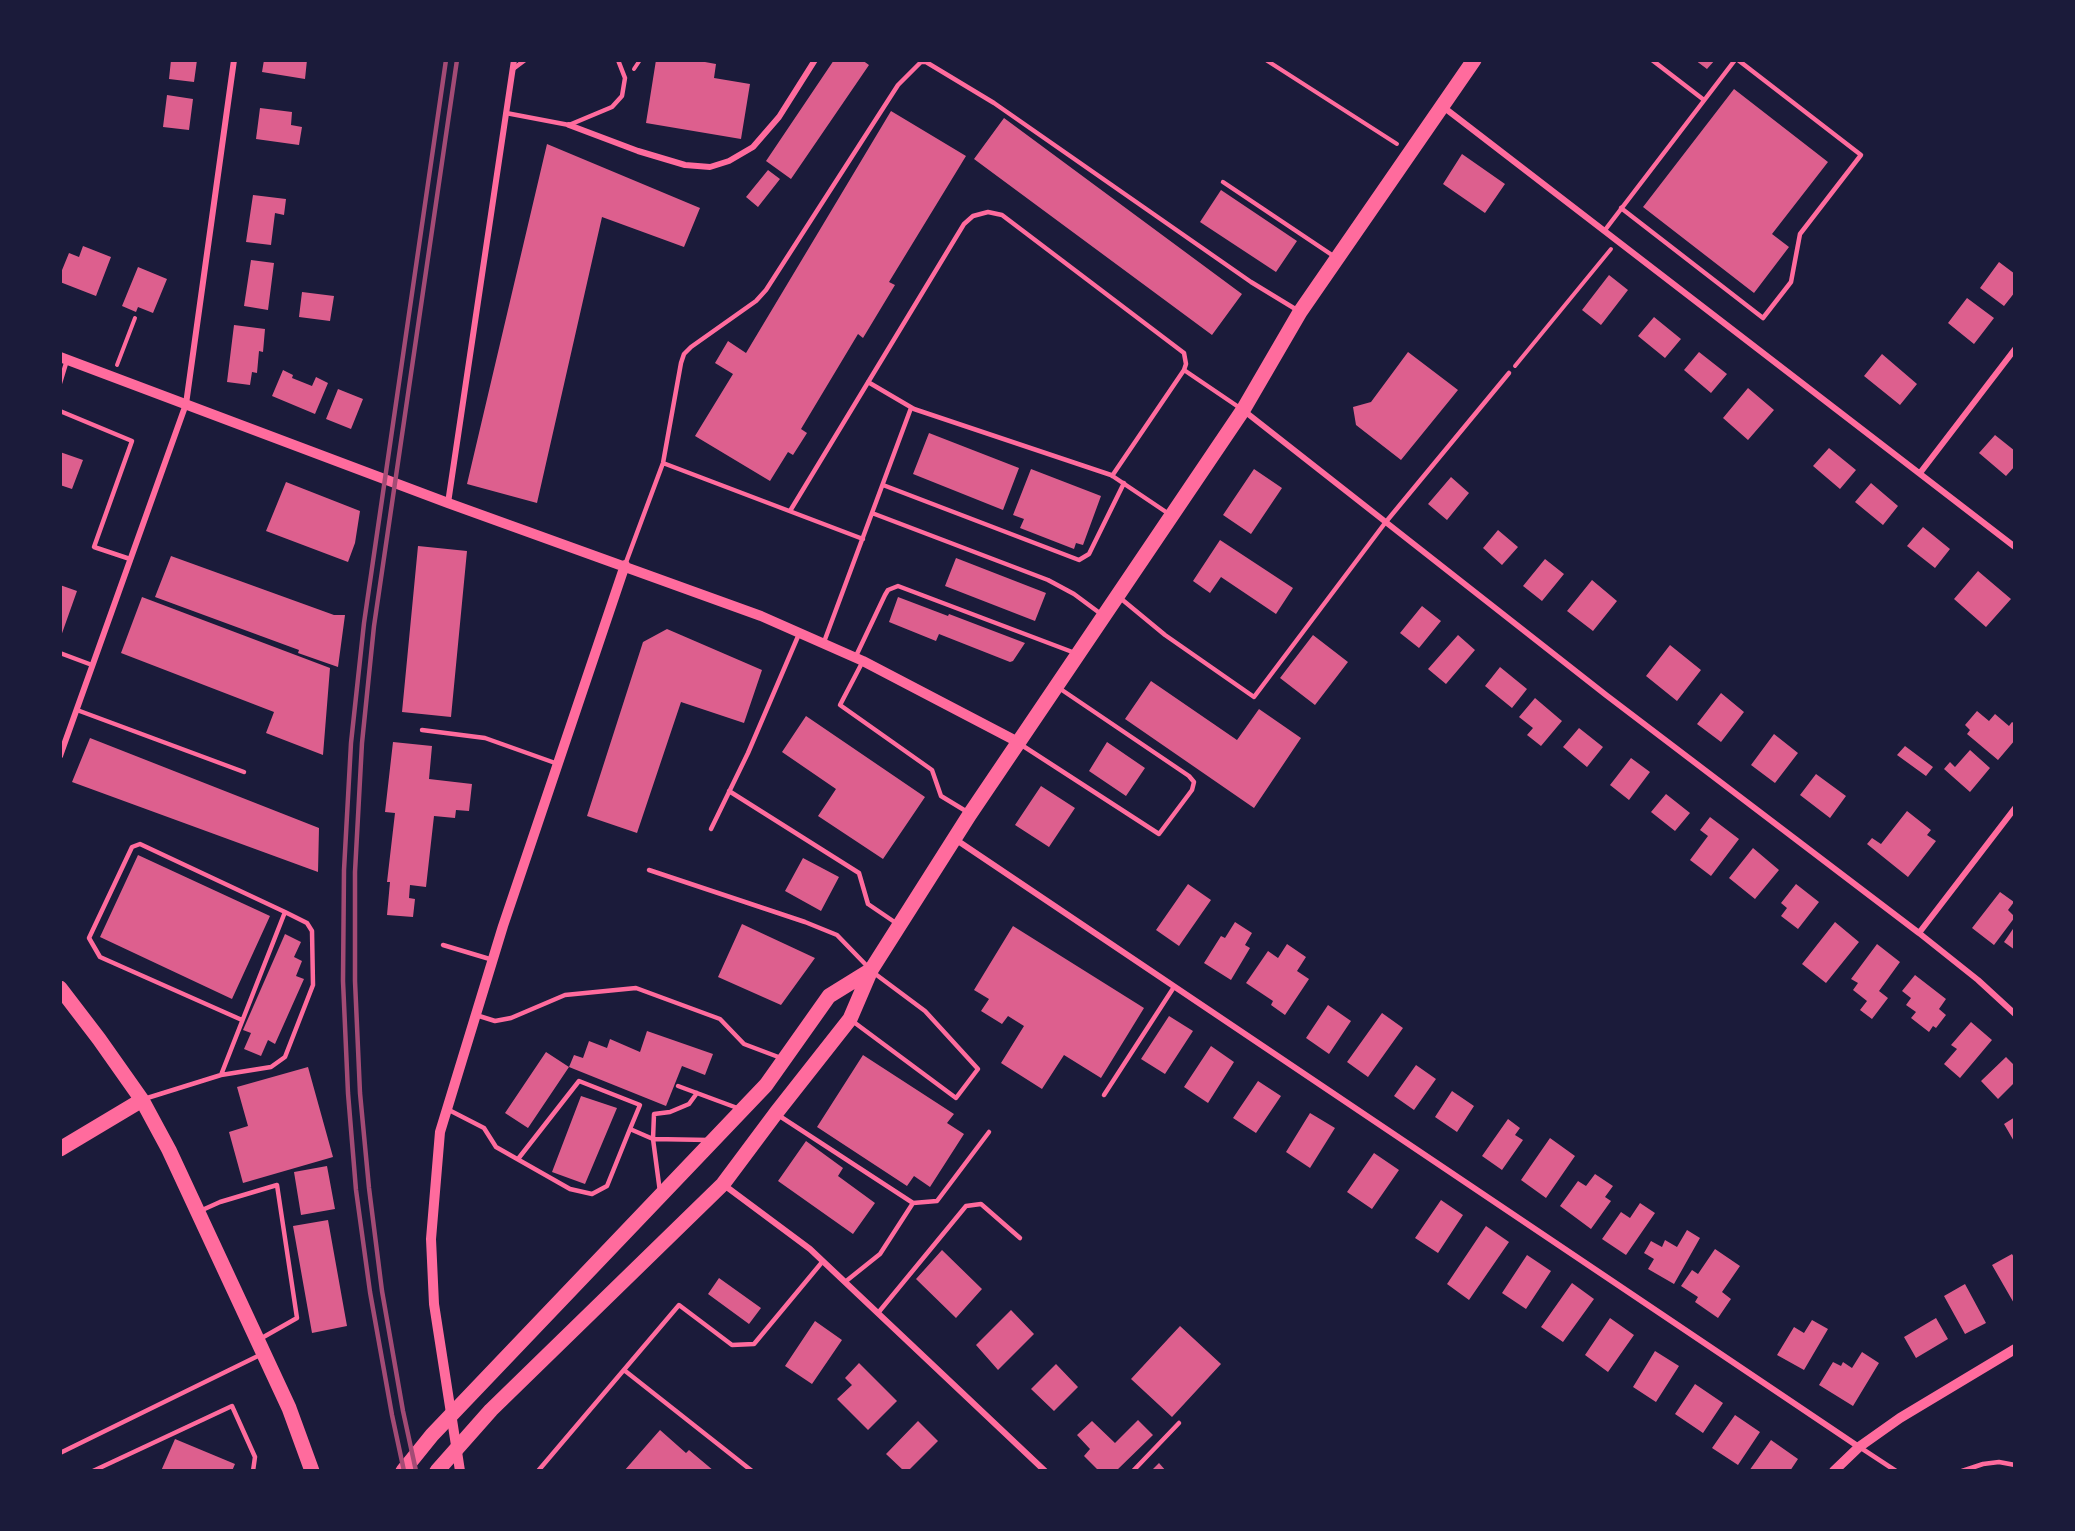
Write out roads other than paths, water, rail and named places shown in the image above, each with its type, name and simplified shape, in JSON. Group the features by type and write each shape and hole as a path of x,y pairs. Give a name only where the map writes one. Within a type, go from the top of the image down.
{"main road":[{"path":"437,1471 491,1410 723,1184 850,1020 871,970 970,814 1243,410 1300,312 1474,60"},
{"path":"403,1471 483,1381 766,1085 829,996 871,970"},
{"path":"60,988 141,1100 169,1150 289,1408 312,1471"},
{"path":"60,1149 141,1100"}],"street":[{"path":"60,756 186,404 234,60"},
{"path":"448,503 514,60"},
{"path":"569,125 638,151 685,165 710,167 729,161 753,147 779,117 815,60"},
{"path":"1442,106 2015,548"},
{"path":"1920,473 2015,349"},
{"path":"64,359 448,503 761,615 859,659 1018,742"},
{"path":"1243,410 1606,695 1919,933 1978,980 2015,1014"},
{"path":"460,1471 434,1304 431,1239 440,1132 493,960 625,565"},
{"path":"1919,933 2015,808"},
{"path":"954,839 1440,1163 1859,1447"},
{"path":"723,1184 810,1249 1045,1471"},
{"path":"1834,1471 1859,1447 1900,1418 2015,1349"}],"lane":[{"path":"513,69 525,60"},
{"path":"506,113 569,125 612,107 622,96 625,78 618,60"},
{"path":"1652,60 1704,100"},
{"path":"1605,230 1621,208 1704,100 1737,60 1861,155 1800,234 1791,282 1763,318 1621,208"},
{"path":"625,565 663,463 684,354 761,296 898,85 921,62 926,62 994,103 1251,282 1300,312"},
{"path":"1222,182 1337,259"},
{"path":"790,512 964,224 973,216 988,212 1002,215 1180,349 1186,358 1184,370 1112,476"},
{"path":"60,383 64,359"},
{"path":"1184,370 1243,410"},
{"path":"1117,595 1165,635 1254,697 1386,523 1509,373"},
{"path":"868,382 912,408 1112,476 1171,515"},
{"path":"823,643 912,408"},
{"path":"60,411 132,441 94,547 130,559"},
{"path":"663,463 862,539"},
{"path":"883,485 1079,560 1089,555 1124,483"},
{"path":"872,513 1048,580 1074,594 1103,616"},
{"path":"970,814 941,796 932,770 840,705 888,590 898,586 1077,654"},
{"path":"711,829 800,632"},
{"path":"60,653 92,665"},
{"path":"1018,742 1160,834 1192,790 1194,782 1189,776 1056,686"},
{"path":"76,710 244,771"},
{"path":"422,730 485,738 558,764"},
{"path":"729,791 859,873 868,904 898,925"},
{"path":"141,1100 221,1075 271,1067 285,1057 313,985 312,931 307,922 140,844 132,847 89,938 100,957 242,1020"},
{"path":"649,870 805,922 837,935 871,970 925,1011 978,1069 956,1098 850,1020"},
{"path":"221,1075 285,912"},
{"path":"443,945 493,960"},
{"path":"1104,1095 1174,987"},
{"path":"476,1015 495,1021 511,1018 565,995 636,988 720,1019 744,1044 785,1060"},
{"path":"447,1109 484,1128 496,1147 570,1189 592,1194 607,1186 640,1105 579,1081 518,1159"},
{"path":"678,1086 743,1109"},
{"path":"660,1198 654,1114 670,1112 689,1104 697,1093"},
{"path":"776,1113 913,1203 937,1201 989,1132"},
{"path":"630,1129 654,1139 714,1140"},
{"path":"60,1453 260,1347 297,1318 278,1185 220,1202 198,1212"},
{"path":"845,1282 880,1254 913,1203"},
{"path":"878,1313 966,1206 981,1204 1020,1238"},
{"path":"538,1471 679,1305 732,1345 754,1344 823,1261"},
{"path":"624,1370 752,1471"},
{"path":"93,1471 232,1406 255,1457 254,1471"},
{"path":"1133,1471 1179,1423"},
{"path":"1859,1447 1896,1471"},
{"path":"1962,1471 1983,1464 1999,1462 2015,1465"}],"railway":[{"path":"404,1471 370,1292 356,1190 348,1093 343,981 344,870 351,743 364,623 446,60"},
{"path":"416,1471 382,1291 369,1188 360,1093 355,981 355,872 362,743 374,626 457,60"}]}
